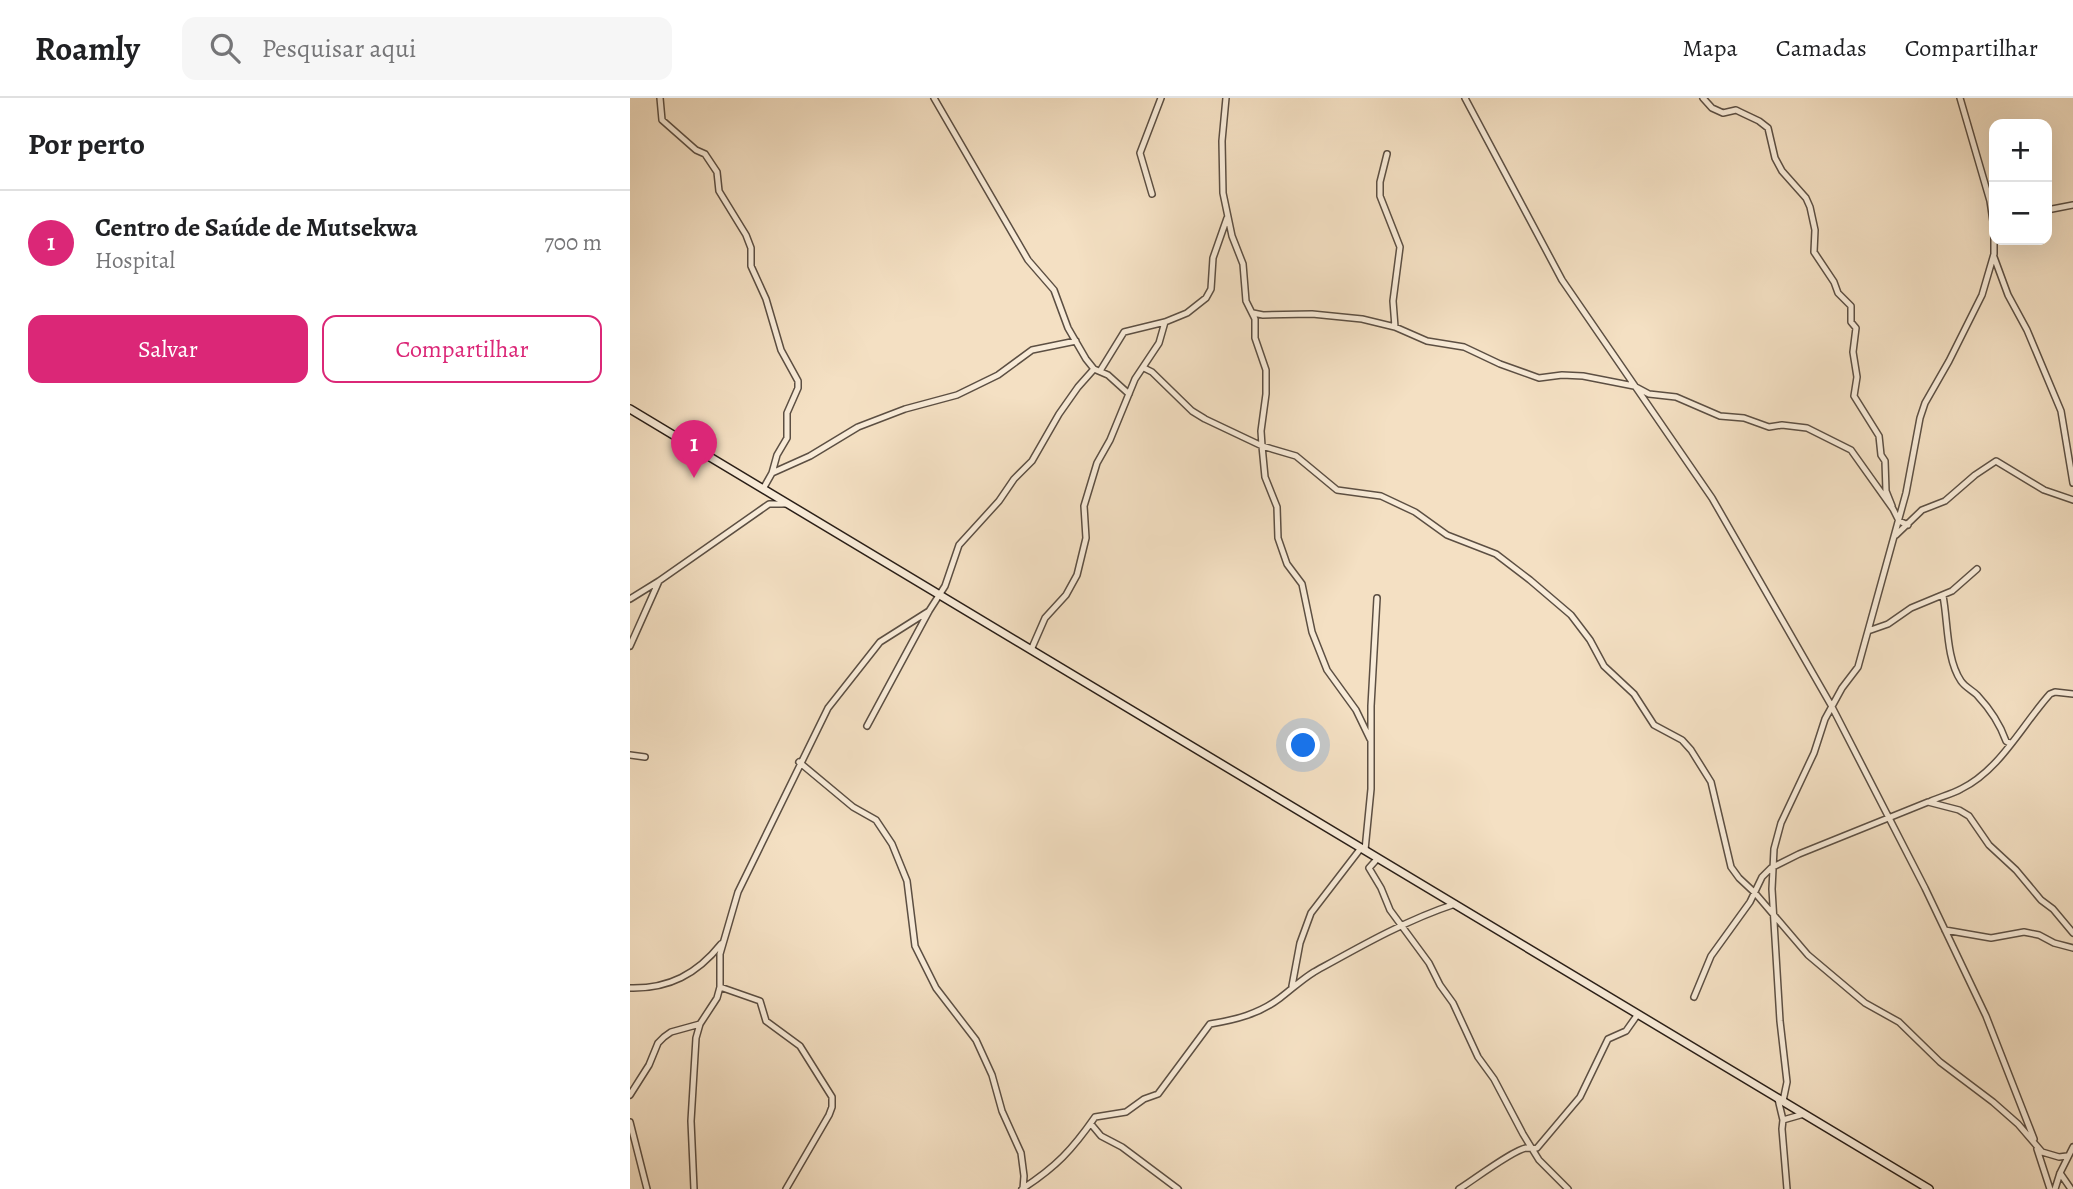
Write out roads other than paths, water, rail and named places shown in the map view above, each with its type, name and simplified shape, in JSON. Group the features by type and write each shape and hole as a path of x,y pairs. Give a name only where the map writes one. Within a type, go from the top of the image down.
{"street":[{"path":"660,98 662,120 696,150 705,154 717,172 719,191 746,235 751,248 751,266 766,299 781,348 798,381 799,388 787,412 787,438 777,455 766,490"},
{"path":"934,98 1028,260 1054,290 1068,328 1076,341 1097,370 1129,394"},
{"path":"1152,194 1140,153 1161,98"},
{"path":"1226,98 1223,193 1235,247 1243,264 1246,301 1255,319 1255,338 1267,380 1261,431 1262,446 1265,477 1278,507 1278,538 1287,564 1302,584 1313,638 1327,670 1356,710 1370,739"},
{"path":"1465,98 1562,281 1717,507 1831,705 1945,930 2003,1055 2050,1189"},
{"path":"1703,98 1712,108 1723,113 1736,110 1764,124 1771,133 1775,158 1810,207 1815,230 1814,252 1838,292 1851,306 1851,322 1856,328 1853,352 1857,377 1854,396 1879,436 1881,455 1885,461 1886,491 1893,509 1899,521 1908,525"},
{"path":"1787,1189 1780,1100 1787,1082 1780,1021 1772,868 1781,823 1814,753 1831,705 1857,667 1899,521 1925,403 1982,295 1994,254 1990,201 1960,98"},
{"path":"1387,154 1380,182 1380,196 1400,247 1393,301 1395,327"},
{"path":"2052,209 2073,205"},
{"path":"867,726 945,586 959,545 1032,461 1078,387 1097,370 1124,332 1165,322 1187,313 1210,294 1213,258 1227,212"},
{"path":"1994,254 2008,296 2027,330 2061,411 2073,484"},
{"path":"1253,313 1312,314 1362,319 1395,327 1427,341 1464,347 1532,377 1546,379 1562,375 1583,376 1634,386 1649,394 1676,397 1720,416 1745,418 1769,426 1807,428 1852,450 1893,509"},
{"path":"1031,650 1045,618 1066,595 1077,575 1086,538 1084,517 1087,496 1097,463 1110,440 1135,379 1159,343 1165,322"},
{"path":"772,473 810,456 858,428 905,409 957,395 998,375 1031,350 1076,341"},
{"path":"1143,368 1152,372 1192,411 1262,446 1304,461 1337,489 1381,496 1415,512 1447,535 1496,554 1571,615 1590,640 1604,666 1634,694 1654,725 1682,740 1696,757 1711,782 1731,867 1774,919 1808,956 1866,1003 1899,1022 1940,1062 1993,1102 2042,1152 2067,1156"},
{"path":"630,409 1929,1189"},
{"path":"1894,538 1922,510 1945,501 1996,461 2044,490 2073,500"},
{"path":"766,490 770,494 769,504"},
{"path":"630,599 769,504 789,504"},
{"path":"1868,631 1888,624 1911,608 1952,591 1977,569"},
{"path":"630,646 659,581"},
{"path":"945,586 950,601"},
{"path":"1942,596 1955,670 1962,683 1977,695 2000,724 2006,741 2011,744"},
{"path":"1292,988 1300,943 1311,913 1363,849 1371,789 1370,739 1377,598"},
{"path":"694,1189 691,1121 696,1038 699,1024 717,998 723,942 738,891 799,762 828,708 880,642 929,611"},
{"path":"1694,997 1711,956 1755,893 1762,877 1772,868 1961,790 1990,767 2050,694 2073,694"},
{"path":"630,755 645,757"},
{"path":"799,762 851,806 876,820 892,844 907,881 915,946 942,997 976,1040 992,1075 1002,1111 1021,1153 1022,1189"},
{"path":"1928,802 1959,810 1969,816 1989,845 2016,870 2073,933"},
{"path":"1378,858 1369,868 1390,910 1429,963 1453,1003 1478,1057 1494,1079 1532,1149 1567,1189"},
{"path":"1022,1189 1075,1146 1098,1116 1126,1112 1158,1094 1210,1024 1244,1017 1279,999 1299,981 1344,956 1455,904"},
{"path":"1945,930 1991,938 2024,932 2039,934 2054,943 2073,948"},
{"path":"630,989 659,988 677,980 707,961 723,942"},
{"path":"720,987 760,1001 765,1021 800,1046 832,1097 829,1115 786,1189"},
{"path":"1459,1189 1474,1181 1479,1173 1521,1150 1537,1148 1580,1097 1608,1039 1626,1031 1638,1014"},
{"path":"630,1095 649,1065 658,1043 664,1037 699,1024"},
{"path":"1783,1119 1804,1114"},
{"path":"630,1122 647,1189"},
{"path":"1091,1124 1101,1136 1122,1147 1178,1189"},
{"path":"2055,1189 2060,1172 2073,1147"},
{"path":"2060,1172 2071,1189"}],"place":[{"name":"Centro de Saúde de Mutsekwa","path":"694,478"}]}
